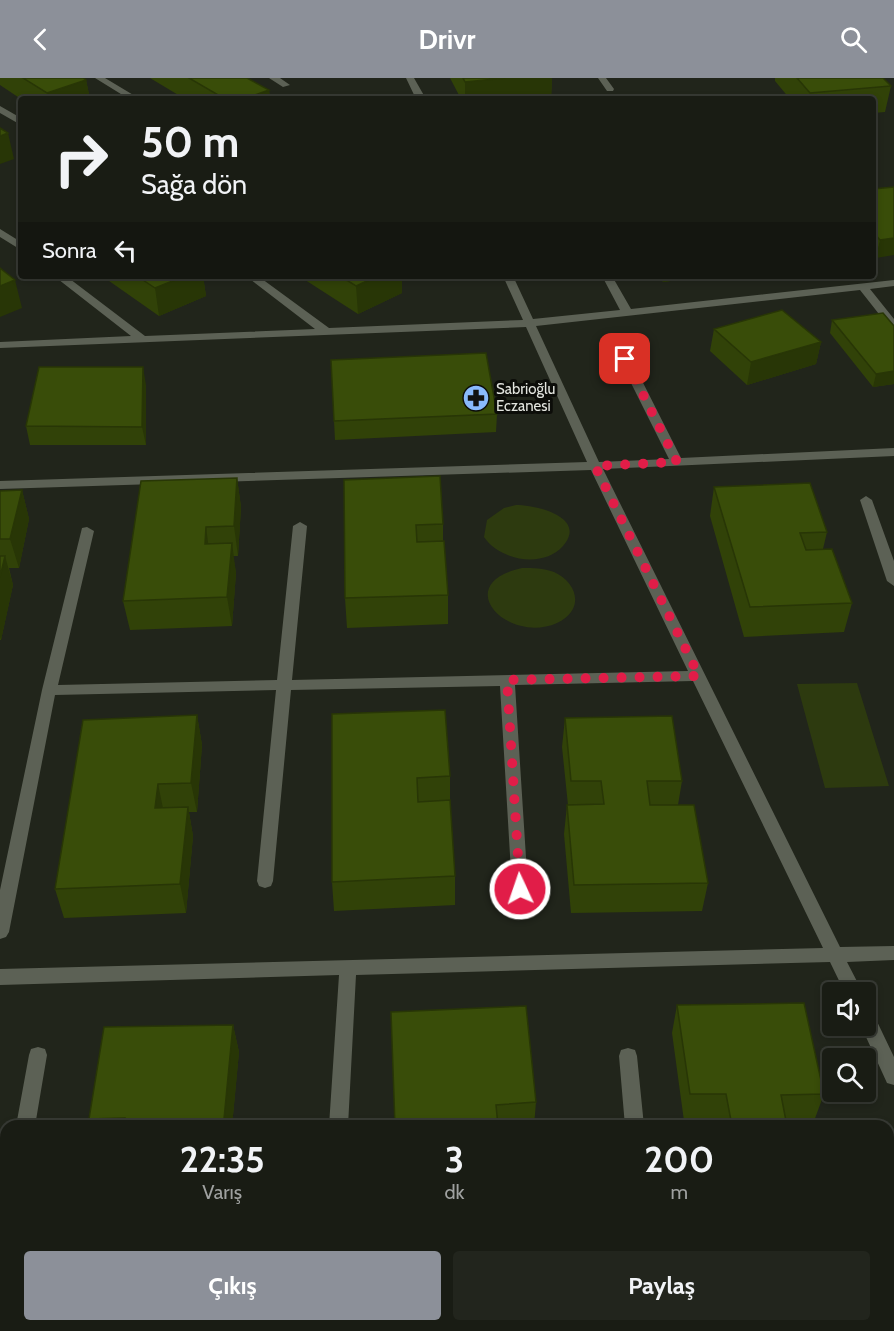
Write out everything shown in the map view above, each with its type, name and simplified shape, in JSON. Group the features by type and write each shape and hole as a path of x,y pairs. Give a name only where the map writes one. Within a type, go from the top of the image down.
{"street":[{"path":"99,78 130,96"},
{"path":"273,78 286,85"},
{"path":"410,78 419,96"},
{"path":"602,78 610,89"},
{"path":"0,109 18,120"},
{"path":"0,232 18,245"},
{"path":"63,279 142,339"},
{"path":"254,279 327,332"},
{"path":"509,279 595,466 849,982"},
{"path":"609,279 627,312"},
{"path":"0,345 531,323 894,283"},
{"path":"862,286 894,326"},
{"path":"625,359 677,462"},
{"path":"0,485 595,466 894,452"},
{"path":"866,500 894,581"},
{"path":"265,881 300,526"},
{"path":"0,932 49,690 87,531"},
{"path":"49,690 699,676"},
{"path":"507,680 520,889"},
{"path":"0,977 894,953"},
{"path":"339,1120 348,968"},
{"path":"875,1036 894,1077"},
{"path":"26,1120 38,1055"},
{"path":"628,1056 634,1120"}],"green space":[{"path":"516,505 546,510 564,520 569,527 569,536 563,546 544,558 522,559 510,556 491,545 484,537 487,520 504,508"},
{"path":"522,568 554,572 569,583 575,597 575,604 566,618 538,628 521,626 505,619 494,610 488,598 490,586 501,576"},
{"path":"857,683 889,786 825,788 797,684"}],"building":[{"path":"23,78 83,78 86,80 47,93"},
{"path":"189,78 247,78 269,90 252,96 220,96"},
{"path":"463,78 505,78 465,82"},
{"path":"797,78 883,78 891,86 810,93"},
{"path":"0,128 8,133 0,136"},
{"path":"894,187 894,238 880,240 876,235 876,189"},
{"path":"0,268 15,280 0,286"},
{"path":"142,279 178,279 155,288"},
{"path":"345,279 371,279 356,286"},
{"path":"782,310 821,342 751,362 714,329"},
{"path":"883,313 894,326 894,371 876,374 832,320"},
{"path":"486,353 497,414 334,421 331,360"},
{"path":"39,367 143,367 142,427 26,426"},
{"path":"440,476 443,524 416,525 417,542 444,541 448,595 345,598 344,480"},
{"path":"237,478 234,526 206,527 205,544 232,543 227,597 123,601 141,481"},
{"path":"810,483 827,532 800,533 806,550 832,549 852,603 750,607 714,487"},
{"path":"22,490 10,539 0,539 0,491"},
{"path":"0,556 5,556 0,577"},
{"path":"445,710 450,776 417,778 418,802 450,800 455,876 332,882 332,714"},
{"path":"197,715 191,783 158,784 155,808 188,807 180,884 55,889 83,720"},
{"path":"672,716 682,781 647,781 650,805 694,805 708,883 574,885 567,805 604,804 601,781 571,781 565,718"},
{"path":"804,1003 822,1094 781,1095 786,1120 731,1120 726,1094 690,1094 677,1005"},
{"path":"526,1006 536,1102 496,1105 497,1120 395,1120 391,1012"},
{"path":"233,1025 224,1119 89,1119 104,1027"}],"place":[{"name":"Sabrioğlu Eczanesi","path":"476,398"}],"route":[{"path":"520,889 507,680 699,676 595,466 677,462 625,359"}]}
